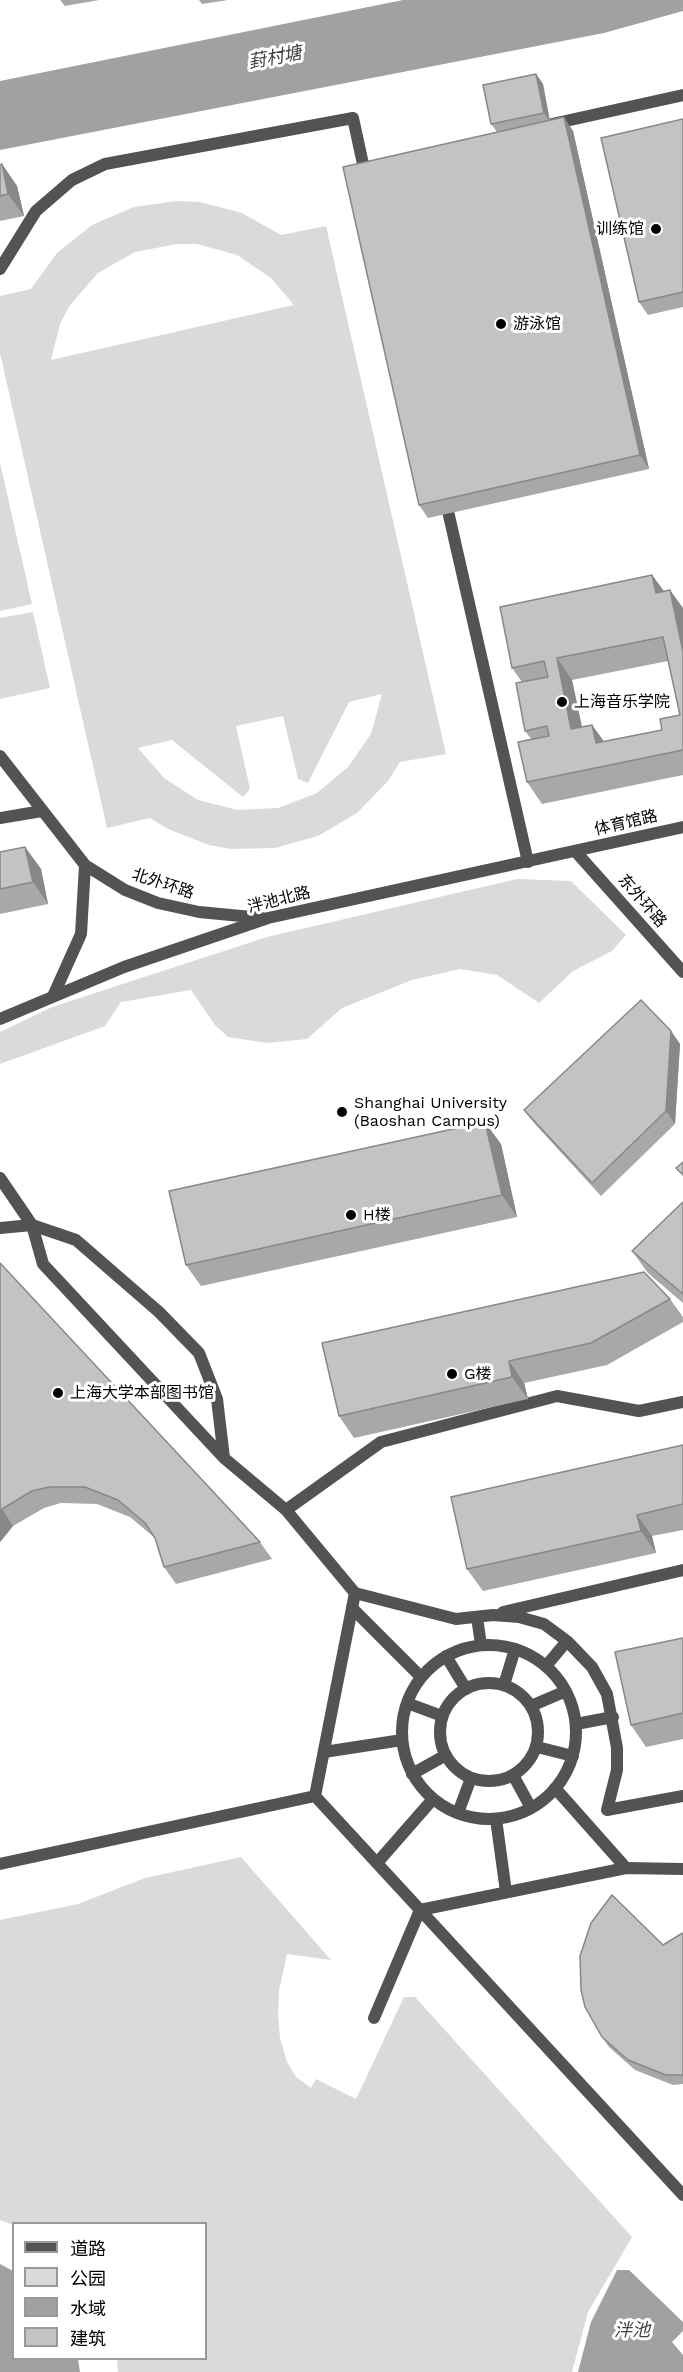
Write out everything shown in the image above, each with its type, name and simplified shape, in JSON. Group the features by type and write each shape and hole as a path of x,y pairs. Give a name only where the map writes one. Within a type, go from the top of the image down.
{"street":[{"path":"535,128 683,95"},
{"path":"0,269 36,212 72,180 105,164 353,118 369,165 369,189"},
{"path":"442,485 528,862"},
{"name":"北外环路","path":"0,756 85,865 125,890 158,903 199,912 268,918"},
{"path":"0,818 42,811"},
{"name":"体育馆路","path":"576,852 683,827"},
{"name":"泮池北路","path":"0,1019 124,966 268,918 576,852"},
{"name":"东外环路","path":"576,852 683,972"},
{"path":"54,994 81,934 85,865"},
{"path":"0,1178 33,1225 43,1264 224,1458 286,1510 355,1593 456,1619 493,1614 683,1570"},
{"path":"0,1228 33,1225 76,1240 159,1312 199,1353 217,1399 224,1458"},
{"path":"286,1510 381,1442 392,1439 556,1396 639,1411 683,1402"},
{"path":"315,1796 355,1593"},
{"path":"352,1608 421,1677"},
{"path":"493,1614 519,1617 544,1624 567,1641 592,1667 607,1694 617,1748 617,1770 607,1810 683,1796"},
{"path":"477,1617 481,1646"},
{"path":"546,1666 567,1641"},
{"path":"481,1646 515,1649 546,1666 566,1691 576,1724 573,1756 555,1788 531,1808 496,1819 458,1813 433,1799 412,1774 402,1740 407,1703 421,1677 446,1656 481,1646"},
{"path":"504,1685 515,1649"},
{"path":"446,1656 466,1689"},
{"path":"482,1683 504,1685 522,1695 531,1706 537,1719 537,1747 530,1760 513,1775 495,1781 471,1778 456,1769 446,1755 439,1731 442,1716 457,1694 466,1689 482,1683"},
{"path":"531,1706 566,1691"},
{"path":"407,1703 442,1716"},
{"path":"576,1724 613,1718"},
{"path":"324,1752 402,1740"},
{"path":"537,1747 573,1756"},
{"path":"412,1774 446,1755"},
{"path":"513,1775 531,1808"},
{"path":"458,1813 471,1778"},
{"path":"555,1788 626,1868"},
{"path":"315,1796 683,2195"},
{"path":"0,1864 315,1796"},
{"path":"377,1863 433,1799"},
{"path":"496,1819 506,1892"},
{"path":"420,1910 626,1868 683,1869"},
{"path":"374,2018 420,1910"}],"green space":[{"path":"177,201 200,202 242,213 281,235 326,226 446,754 400,762 388,781 357,813 318,836 275,848 231,849 209,845 168,829 150,818 107,828 0,353 0,296 31,289 57,253 92,225 134,207","holes":["177,244 197,244 237,255 271,278 294,305 51,360 60,324 70,305 98,273 135,252","382,694 371,734 348,767 317,793 278,808 238,810 198,800 164,778 138,748 172,740 243,797 250,789 236,726 283,716 298,779 308,783 349,702"]},
{"path":"0,463 32,604 0,611"},
{"path":"33,612 50,688 0,699 0,618"},
{"path":"517,879 571,881 626,935 612,951 573,971 539,1003 497,975 460,969 412,980 342,1008 307,1039 267,1043 228,1037 215,1025 191,990 121,1002 105,1026 0,1064 0,1032 52,1007 267,937"},
{"path":"241,1857 331,1960 287,1954 279,1991 278,2015 280,2038 287,2062 296,2077 311,2088 316,2079 356,2099 404,1997 415,1997 632,2237 588,2312 572,2372 118,2372 117,2360 207,2360 207,2222 12,2222 12,2225 0,2220 0,1920 78,1904 145,1878"}],"water":[{"name":"葑村塘","path":"403,0 683,0 683,11 604,33 0,150 0,81"},
{"path":"0,2264 12,2270 12,2360 78,2360 80,2372 0,2372"},
{"name":"泮池","path":"617,2270 629,2270 683,2322 683,2331 672,2342 683,2355 683,2372 578,2372 591,2322"}],"building":[{"path":"536,74 544,113 491,124 483,85"},
{"name":"游泳馆","path":"564,117 640,455 419,505 343,167"},
{"name":"训练馆","path":"683,119 683,292 639,302 601,138"},
{"path":"2,164 8,194 0,196 0,165"},
{"path":"652,575 656,593 670,590 683,652 683,750 527,782 518,742 549,736 547,726 525,731 516,683 548,677 544,661 512,668 500,607","holes":["663,637 680,715 660,719 662,730 596,743 592,725 571,729 557,658"]},
{"path":"25,847 33,882 0,889 0,852"},
{"path":"641,1000 671,1031 666,1111 592,1183 524,1110"},
{"name":"H楼","path":"485,1122 502,1195 186,1265 169,1191"},
{"path":"683,1162 683,1175 676,1168"},
{"path":"683,1202 683,1294 632,1251"},
{"name":"上海大学本部图书馆","path":"0,1263 260,1542 164,1567 155,1538 145,1523 118,1500 85,1487 49,1487 32,1491 0,1511"},
{"path":"644,1272 670,1299 591,1343 509,1361 512,1377 339,1416 322,1343"},
{"path":"683,1445 683,1504 637,1515 641,1531 467,1569 451,1497"},
{"path":"683,1638 683,1713 631,1725 615,1652"},
{"path":"612,1895 663,1945 683,1933 683,2075 666,2075 628,2060 602,2037 585,2007 581,1990 580,1956 591,1923"}],"place":[{"name":"训练馆","path":"656,229"},
{"name":"游泳馆","path":"501,324"},
{"name":"上海音乐学院","path":"562,702"},
{"name":"Shanghai University (Baoshan Campus)","path":"342,1112"},
{"name":"H楼","path":"351,1215"},
{"name":"G楼","path":"452,1374"},
{"name":"上海大学本部图书馆","path":"58,1393"}]}
